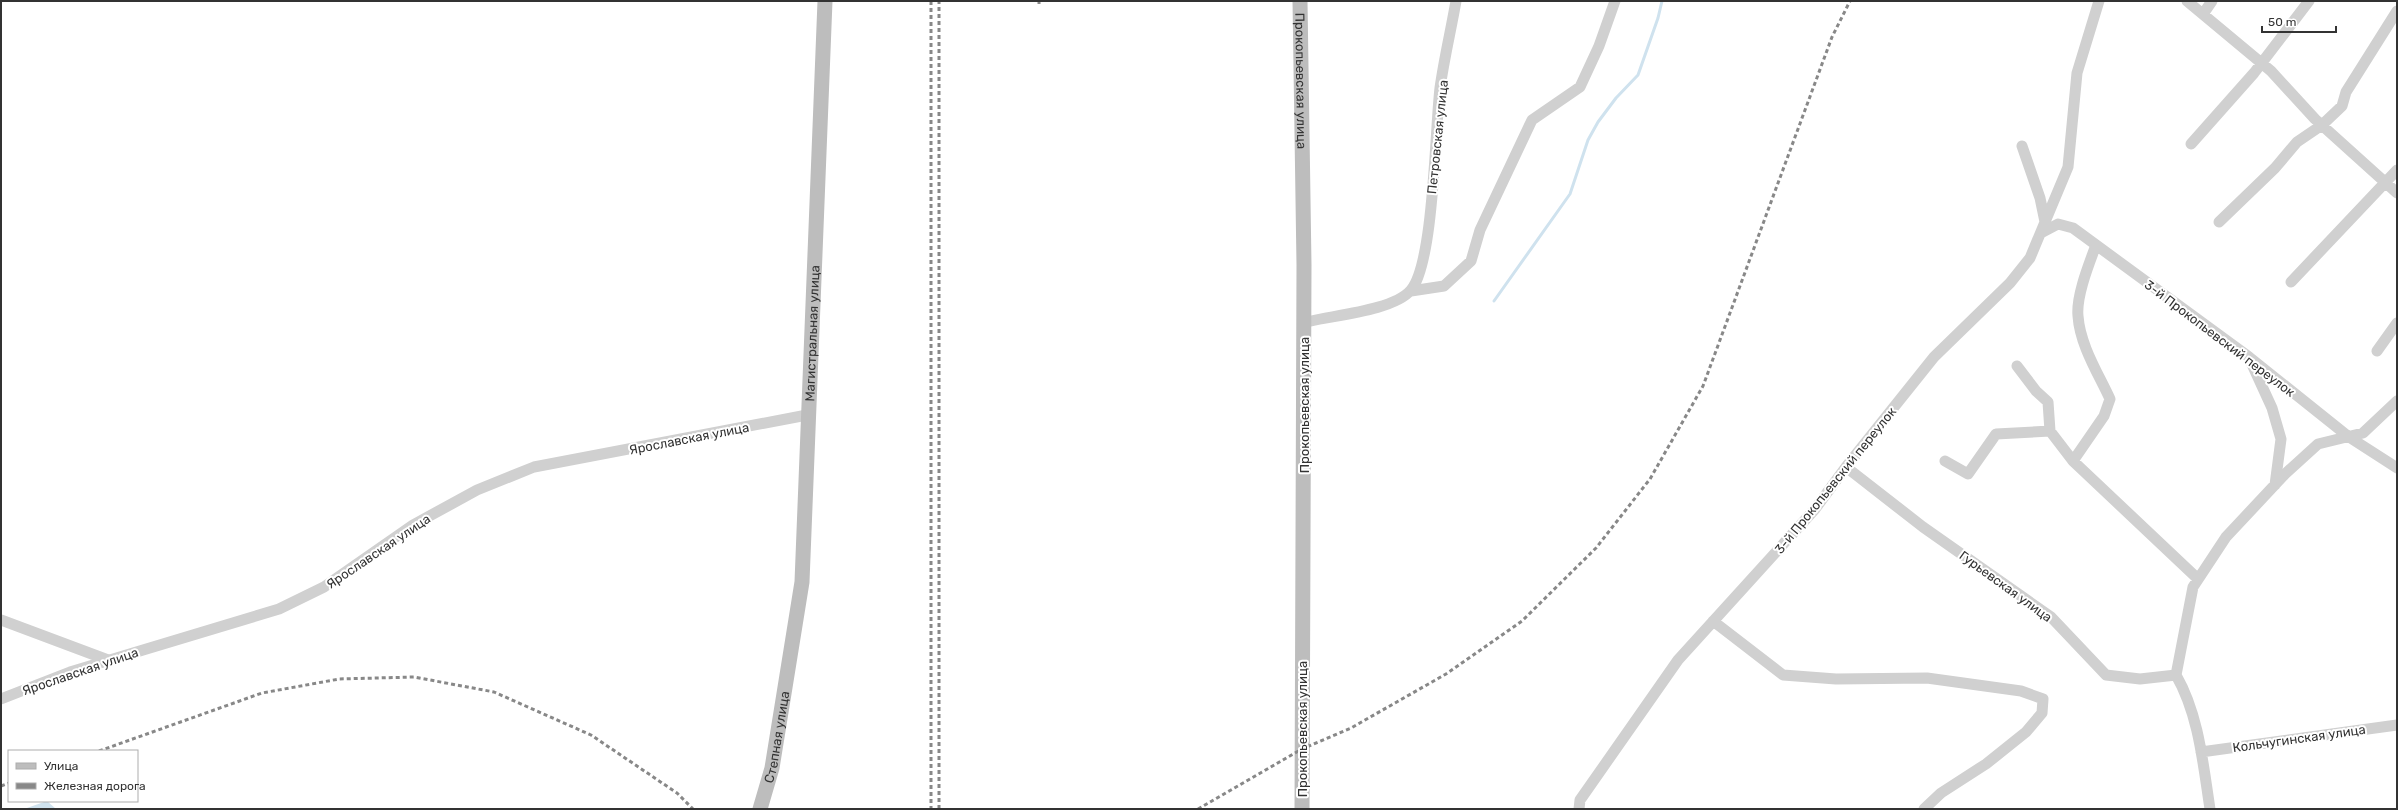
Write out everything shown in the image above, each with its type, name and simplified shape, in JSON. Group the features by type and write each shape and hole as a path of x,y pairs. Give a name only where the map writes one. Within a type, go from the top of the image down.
{"main road":[{"name":"Магистральная улица","path":"789,664 802,582 807,415 825,1"},
{"name":"Прокопьевская улица","path":"1300,1 1304,265 1302,809"},
{"name":"Степная улица","path":"760,809 772,768 789,664"}],"street":[{"name":"Петровская улица","path":"1411,291 1421,273 1428,232 1440,88 1456,1"},
{"path":"1311,321 1344,313 1378,309 1411,291 1444,286 1470,261 1480,230 1532,120 1580,87 1599,46 1615,1"},
{"name":"3-й Прокопьевский переулок","path":"1579,809 1580,800 1678,660 1783,546 1815,508 1934,357 2010,283 2030,258 2068,167 2077,73 2099,1"},
{"path":"2187,1 2261,63 2322,125 2397,193"},
{"path":"2203,14 2212,1"},
{"path":"2191,144 2261,63 2309,1"},
{"path":"2219,222 2275,168 2297,142 2322,125 2342,106 2346,92 2397,11"},
{"path":"2022,146 2040,198 2045,222"},
{"path":"2291,282 2397,170"},
{"name":"3-й Прокопьевский переулок","path":"2040,233 2058,224 2073,228 2249,357 2349,437 2397,468"},
{"path":"2073,461 2104,416 2110,399 2092,363 2078,315 2085,276 2096,245"},
{"path":"2377,351 2397,323"},
{"path":"2249,357 2272,408 2281,439 2275,485"},
{"path":"2017,366 2036,391 2048,402 2050,431 2073,461 2198,579"},
{"path":"2210,809 2201,752 2187,696 2176,675 2193,587 2226,537 2275,485 2318,444 2363,433 2397,401"},
{"name":"Ярославская улица","path":"1,699 70,672 279,609 324,587 413,525 477,490 534,466 807,415"},
{"path":"1945,461 1968,474 1996,434 2050,431"},
{"name":"Гурьевская улица","path":"1846,467 1924,527 2051,617 2106,675 2140,678 2176,675"},
{"path":"1,620 108,660"},
{"path":"1713,621 1783,675 1836,679 1927,678 2021,691 2043,699 2042,713 2026,732 1986,764 1941,793 1924,809"},
{"name":"Кольчугинская улица","path":"2201,752 2397,725"}],"water":[{"path":"48,802 56,809 24,809"}],"waterway":[{"path":"1494,301 1570,194 1588,140 1598,122 1616,98 1638,75 1658,18 1662,1"}],"railway":[{"path":"931,1 931,809"},
{"path":"939,1 939,809"},
{"path":"1198,809 1302,749 1351,728 1446,674 1522,621 1596,548 1650,479 1703,386 1832,37 1850,1"},
{"path":"102,750 262,693 339,679 414,677 494,692 591,735 677,793 693,809"},
{"path":"1,786 8,783"}]}
